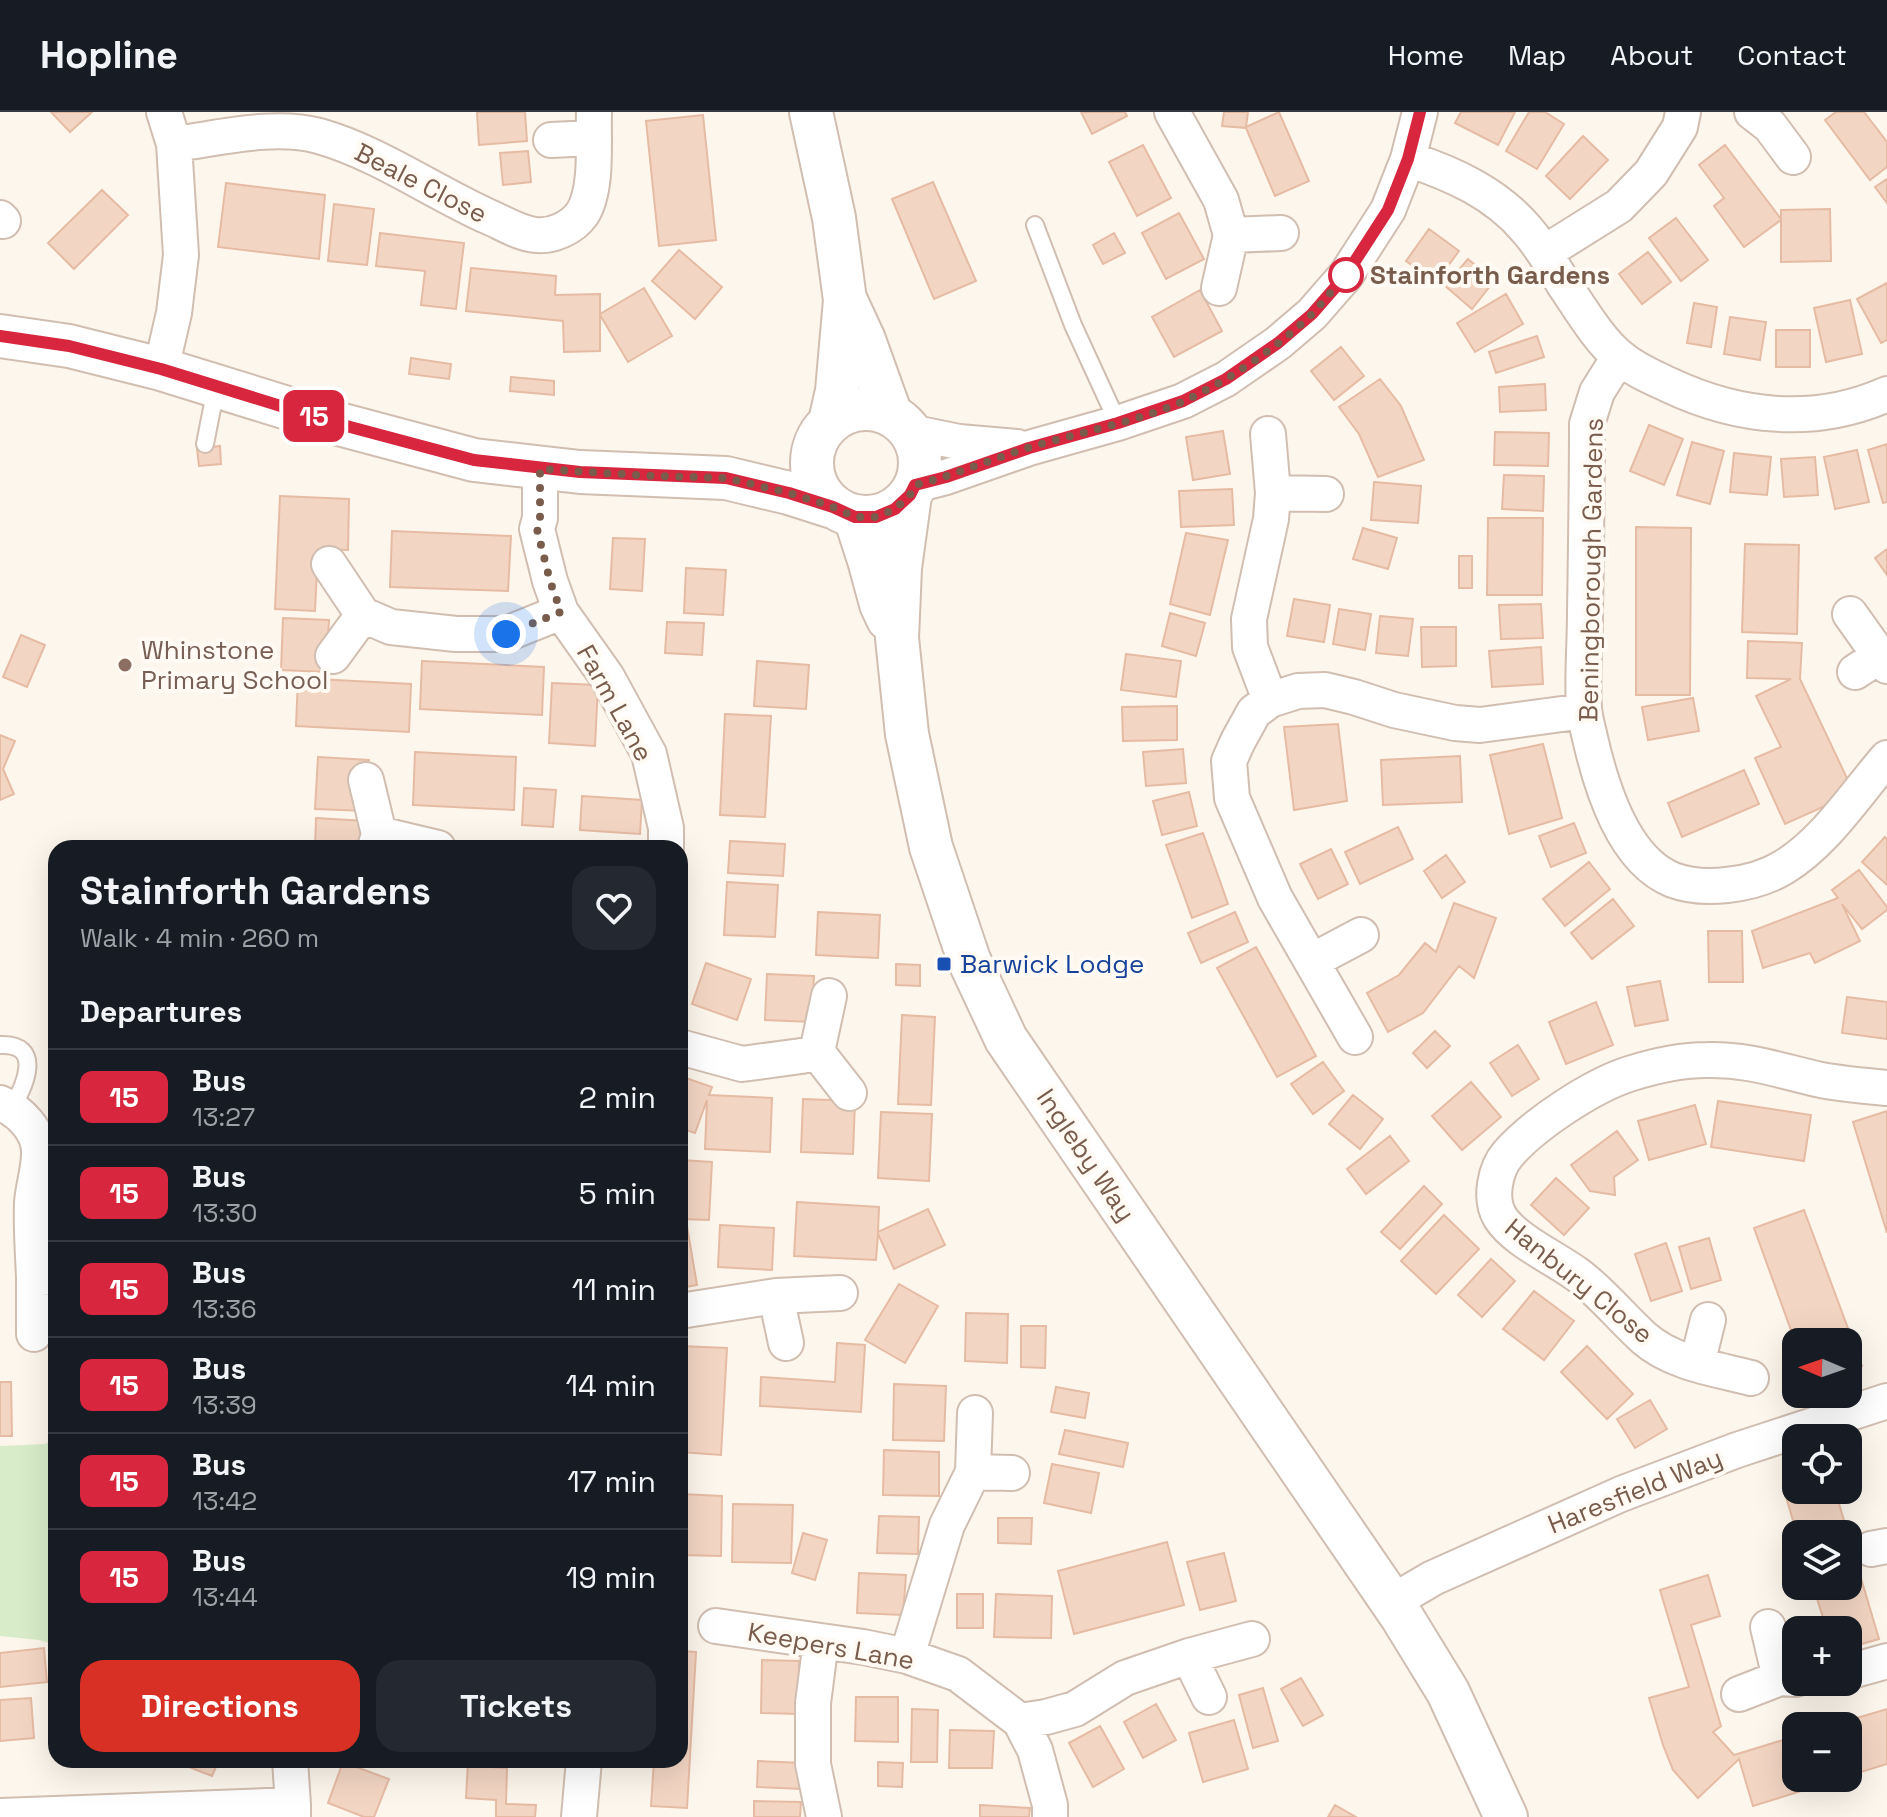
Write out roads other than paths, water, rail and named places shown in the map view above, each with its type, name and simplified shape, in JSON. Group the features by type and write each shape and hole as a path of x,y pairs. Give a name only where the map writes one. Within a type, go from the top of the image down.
{"street":[{"path":"161,369 174,313 181,255 174,144 164,112"},
{"path":"811,112 834,218 845,300 837,391 811,458 813,476 820,494 844,512"},
{"path":"1172,112 1221,200 1231,235 1219,288"},
{"path":"0,336 69,346 161,369 339,424 474,460 540,469 726,478 789,493 844,512 876,517 895,509 913,490 946,477 1183,401 1226,379 1278,343 1312,314 1346,275 1388,210 1408,159 1420,112"},
{"path":"1544,253 1619,206 1651,173 1680,127 1683,112"},
{"path":"1769,117 1793,157"},
{"name":"Beale Close","path":"174,144 273,131 315,135 342,143 461,204 535,235 555,234 571,225 583,213 591,194 593,125 551,140"},
{"path":"1408,159 1469,183 1496,201 1526,229 1588,321 1619,357 1648,375 1724,406 1765,414 1815,414 1852,407 1887,394"},
{"path":"1231,235 1281,233"},
{"path":"845,300 901,423 918,449 920,467 913,490"},
{"name":"Beningborough Gardens","path":"1619,357 1597,392 1587,424 1584,711 1598,774 1625,833 1638,852 1671,879 1686,884 1744,884 1783,868 1822,836 1887,758"},
{"path":"726,478 800,449 849,411 870,409 959,442 1029,448"},
{"path":"1268,434 1273,493 1265,550 1249,619 1250,647 1270,700"},
{"name":"Farm Lane","path":"540,469 540,518 537,529 550,581 561,612 607,677 649,754 666,840"},
{"name":"Ingleby Way","path":"913,490 900,568 897,638 907,734 931,847 969,960 1006,1039 1397,1609 1448,1692 1506,1817"},
{"path":"1273,493 1326,494"},
{"name":"Ingleby Way","path":"844,512 869,560 881,604 897,638"},
{"path":"329,564 363,615 391,627 456,634 506,634 561,612"},
{"path":"1850,614 1874,665"},
{"path":"333,656 363,615"},
{"path":"1355,1037 1275,898 1232,798 1229,761 1254,712 1270,700 1298,691 1325,690 1455,723 1480,725 1584,711"},
{"path":"366,780 377,840"},
{"path":"1312,961 1361,935"},
{"path":"817,1052 829,996"},
{"path":"688,1049 742,1064 817,1052"},
{"path":"817,1052 849,1093"},
{"name":"Hanbury Close","path":"1751,1378 1697,1364 1673,1355 1646,1339 1586,1281 1529,1243 1500,1217 1495,1202 1497,1174 1507,1155 1537,1127 1596,1088 1629,1074 1685,1061 1759,1064 1818,1079 1887,1088"},
{"path":"6,1105 28,1124 37,1138 39,1153 32,1202 45,1278 34,1334"},
{"path":"688,1310 776,1296 840,1293"},
{"path":"776,1296 786,1343"},
{"path":"1697,1364 1708,1320"},
{"name":"Haresfield Way","path":"1397,1609 1433,1578 1621,1494 1737,1450 1887,1401"},
{"path":"907,1656 947,1525 973,1472 975,1413"},
{"path":"973,1472 1012,1473"},
{"name":"Keepers Lane","path":"716,1626 907,1656 958,1674 1020,1721 1035,1750 1050,1805 1050,1817"},
{"path":"1768,1627 1782,1663"},
{"path":"1020,1721 1075,1709 1125,1678 1252,1639"},
{"path":"821,1641 813,1703 813,1764 824,1817"},
{"path":"1189,1656 1209,1697"},
{"path":"1862,1668 1887,1661"},
{"path":"1739,1694 1782,1680"},
{"path":"0,1816 293,1811 290,1768"},
{"path":"579,1817 583,1768"}],"lane":[{"path":"1035,225 1073,325 1118,423"},
{"path":"205,444 216,387"},
{"path":"0,1045 22,1050 28,1061 22,1091 6,1105"}],"place":[{"name":"Stainforth Gardens","path":"1346,275"},
{"name":"Whinstone Primary School","path":"125,665"},
{"name":"Barwick Lodge","path":"944,964"}]}
